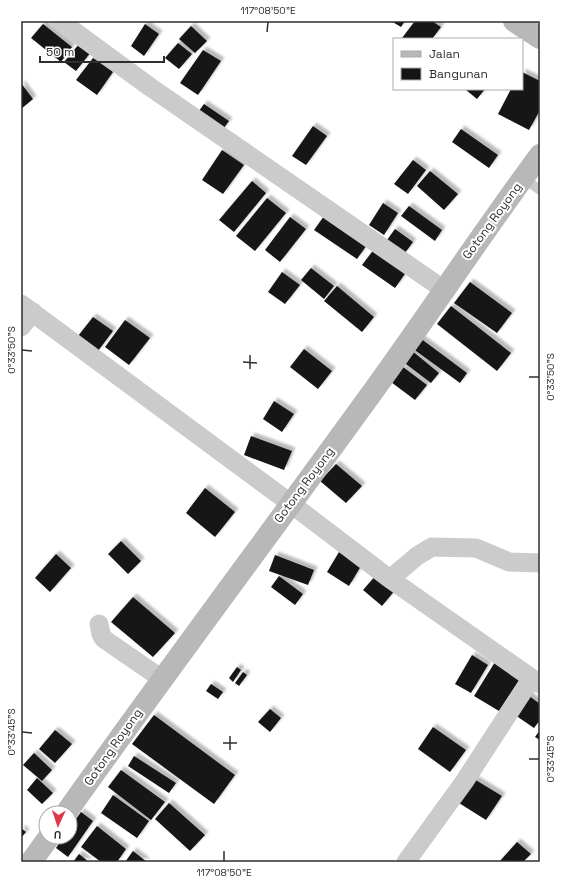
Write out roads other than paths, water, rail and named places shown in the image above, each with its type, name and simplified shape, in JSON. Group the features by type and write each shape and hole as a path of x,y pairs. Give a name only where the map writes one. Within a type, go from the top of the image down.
{"street":[{"path":"60,21 150,87 444,289"},
{"path":"514,21 540,38"},
{"name":"Gotong Royong","path":"72,805 290,503 367,400 444,289 532,184 540,155"},
{"path":"21,327 27,308 390,579 536,682 406,862"},
{"path":"390,579 417,556 432,547 476,548 509,562 540,563"},
{"path":"99,624 101,634 104,639 162,679"},
{"path":"31,862 43,845"}]}
